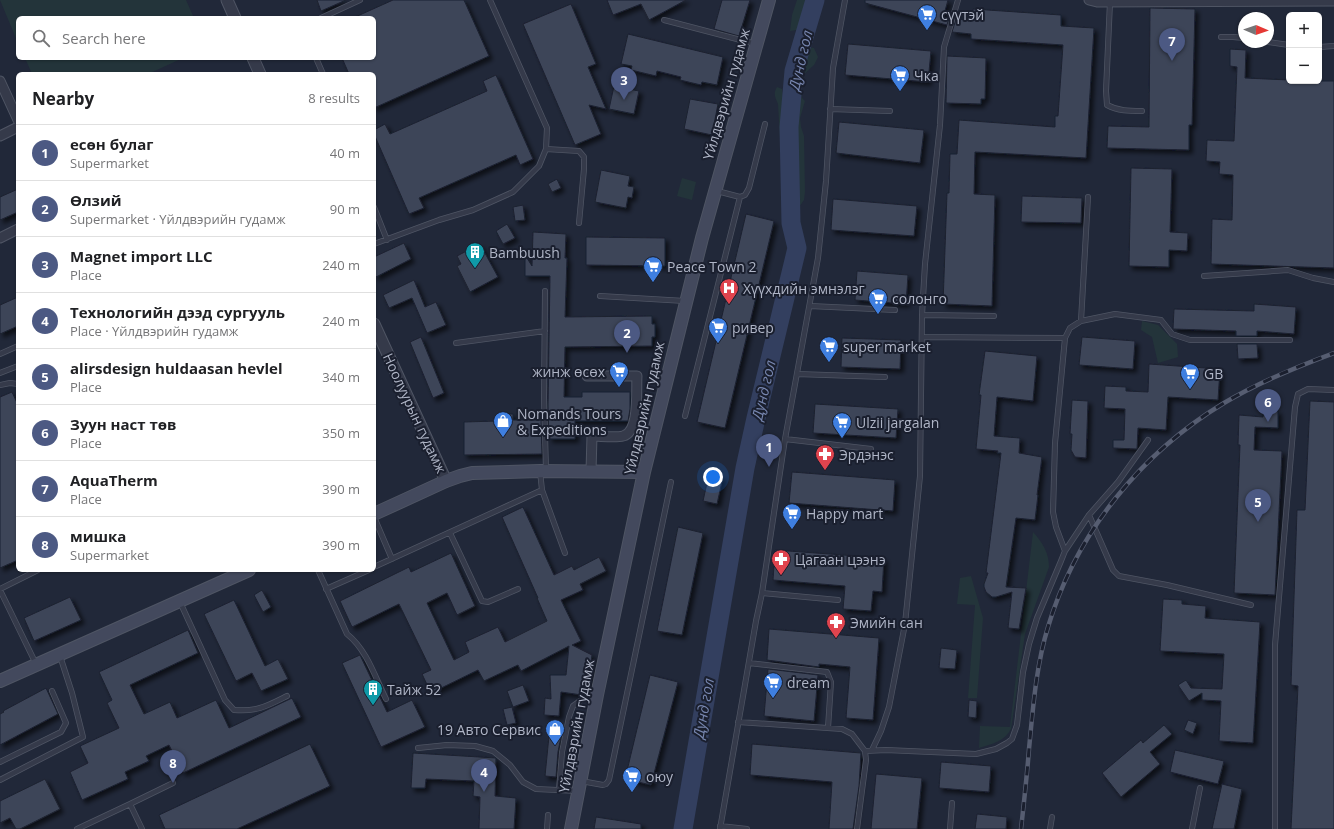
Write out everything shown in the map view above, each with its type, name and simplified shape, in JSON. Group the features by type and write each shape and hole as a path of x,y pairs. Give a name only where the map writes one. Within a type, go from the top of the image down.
{"main road":[{"name":"Yйлдвэрийн гудамж","path":"571,829 597,695 644,472 685,302 769,0"},
{"path":"376,515 446,481 472,473 543,471 644,472"},
{"path":"0,681 244,572"}],"street":[{"path":"227,0 234,16"},
{"path":"1094,0 1110,2 1279,0 1334,1"},
{"path":"254,60 259,72"},
{"path":"0,81 16,116"},
{"path":"0,136 16,128"},
{"path":"0,238 16,230"},
{"name":"Ноолуурын гудамж","path":"376,328 446,481"},
{"path":"587,376 637,376 636,419 631,432 624,436 592,436 591,471"}],"lane":[{"path":"325,16 360,0"},
{"path":"376,243 439,220 473,210 513,192 539,166 546,149 547,128 490,0"},
{"path":"747,829 720,828 748,663 762,593 785,439 818,258 826,180 833,68 845,0"},
{"path":"872,750 881,731 889,707 905,624 920,476 922,315 925,264 940,125 944,47 958,0"},
{"path":"1110,2 1106,92 1107,105 1112,108 1123,110 1142,111"},
{"path":"664,20 756,44"},
{"path":"1221,37 1238,37"},
{"path":"1274,43 1286,45"},
{"path":"1322,47 1334,46"},
{"path":"317,60 322,72"},
{"path":"830,109 890,111"},
{"path":"715,191 740,197 745,195 749,188 764,124"},
{"path":"546,149 578,151 584,157 578,223"},
{"path":"685,416 740,197"},
{"path":"1081,321 1088,197"},
{"path":"376,211 387,240"},
{"path":"1204,276 1288,270 1313,278 1334,282"},
{"path":"545,291 542,490 565,554"},
{"path":"600,296 685,302"},
{"path":"810,306 895,310"},
{"path":"1066,551 1056,527 1053,512 1055,443 1065,338 1070,328 1081,321 1115,314 1161,320 1172,334 1190,340 1290,340"},
{"path":"922,315 994,316"},
{"path":"456,343 545,331"},
{"path":"922,337 1065,338"},
{"path":"0,354 16,347"},
{"path":"0,373 16,367"},
{"path":"797,374 885,377"},
{"path":"0,385 10,383 16,384"},
{"path":"1275,829 1275,645 1295,407 1298,394 1308,389 1334,390"},
{"path":"785,439 872,449"},
{"path":"865,751 886,750 970,755 990,751 1010,741 1014,735 1017,725 1023,672 1031,637 1052,581 1066,551 1089,515 1118,482 1148,440"},
{"path":"418,748 447,745 475,746 493,751 510,765 523,782 536,789 558,790 579,786 606,784 609,780 671,482"},
{"path":"376,567 542,490"},
{"path":"1089,515 1113,570 1119,576 1251,605"},
{"path":"376,521 392,559"},
{"path":"450,533 482,601 488,602 518,588"},
{"path":"34,572 0,590 37,664"},
{"path":"319,572 347,634 355,641 364,655 386,699"},
{"path":"326,589 364,572"},
{"path":"762,593 838,600"},
{"path":"179,601 225,700 234,710 246,711 262,709 287,696"},
{"path":"0,780 83,737 60,654"},
{"path":"748,663 827,672 832,682 828,728"},
{"path":"0,762 61,732 66,723 52,691"},
{"path":"558,790 562,752 569,717 573,706 584,698 597,695"},
{"path":"738,722 828,728 842,730 852,734 865,751 866,760 857,829"},
{"path":"77,829 173,782"},
{"path":"1192,829 1200,788"},
{"path":"950,829 952,803"},
{"path":"130,804 142,829"},
{"path":"547,829 548,814"},
{"path":"1050,829 1052,817"}],"shaded area":[{"path":"0,0 186,0 193,16 16,16 16,38"},
{"path":"797,0 811,0 809,13 803,29 790,31 792,15"},
{"path":"808,47 814,48 818,57 814,65 803,75 799,75 802,56"},
{"path":"26,60 179,60 152,72 31,72"},
{"path":"777,87 782,89 786,122 787,193 782,174 778,104 775,96"},
{"path":"795,89 801,93 802,98 805,101 800,118 804,136 805,192 804,200 799,207 795,205 795,177 792,167"},
{"path":"682,178 696,182 692,200 677,196"},
{"path":"1142,321 1158,325 1177,344 1178,357 1158,363 1152,337 1141,330"},
{"path":"1033,532 1045,548 1049,567 1025,634 1011,729 1002,739 979,748 980,726 1010,727"},
{"path":"971,576 983,618 977,698 968,698 975,605 957,604 960,578"}],"building":[{"path":"317,0 346,0 321,11"},
{"path":"393,0 464,0 489,56 376,107 376,72 348,72 343,60 376,60 376,16 357,16"},
{"path":"607,0 686,0 649,20 641,4 613,15"},
{"path":"722,0 750,0 739,36 714,29"},
{"path":"865,0 948,0 943,18 949,18 947,25 865,3"},
{"path":"571,4 596,64 588,67 606,109 589,105 601,134 575,145 523,24"},
{"path":"1150,8 1195,9 1192,125 1189,125 1189,150 1107,148 1108,126 1149,127"},
{"path":"973,9 1061,15 1061,26 1094,28 1086,158 975,152 974,194 995,195 992,306 943,304 950,154 957,154 959,120 1055,127 1055,116 1058,116 1063,45 971,39 971,34 952,32 956,19 972,20"},
{"path":"628,34 723,57 717,85 702,82 701,85 680,80 681,77 657,71 656,76 631,70 632,66 621,64"},
{"path":"848,44 931,51 928,82 845,75"},
{"path":"1230,49 1246,50 1245,78 1286,80 1286,84 1322,84 1322,81 1334,81 1334,268 1211,264 1212,219 1232,220 1233,175 1219,174 1220,162 1206,161 1207,140 1234,141 1237,67 1230,66"},
{"path":"947,56 986,58 985,99 981,99 981,104 946,103"},
{"path":"496,75 533,159 520,165 516,155 419,198 424,208 409,214 376,139 376,129 385,124 390,134 487,91 483,81"},
{"path":"614,86 639,91 634,114 609,109"},
{"path":"690,99 718,104 712,135 684,129"},
{"path":"839,122 924,130 920,163 836,153"},
{"path":"1131,168 1172,169 1170,232 1188,233 1187,251 1169,250 1169,267 1129,266"},
{"path":"601,170 630,176 628,186 634,187 632,198 628,197 626,208 595,202"},
{"path":"557,179 561,188 552,192 548,184"},
{"path":"16,190 16,213 0,220 0,197"},
{"path":"1022,196 1082,198 1081,223 1021,222"},
{"path":"833,199 917,206 914,236 831,230"},
{"path":"523,205 525,220 515,221 513,207"},
{"path":"746,214 774,221 725,428 697,422"},
{"path":"507,224 515,238 503,244 496,231"},
{"path":"533,232 566,234 565,258 567,258 565,317 652,316 652,324 655,324 655,337 652,337 652,346 565,347 564,397 582,397 582,392 630,392 628,421 575,421 575,439 549,439 548,406 550,276 525,276 525,255 532,266"},
{"path":"586,237 665,238 665,266 586,265"},
{"path":"404,243 411,259 376,277 376,256"},
{"name":"Bambuush","path":"480,244 498,277 470,292 457,266 461,264 457,256"},
{"path":"857,271 908,275 906,304 855,300"},
{"path":"414,280 425,307 436,302 446,325 427,333 412,298 389,308 383,295"},
{"path":"16,298 16,327 0,334 0,305"},
{"path":"1254,304 1296,307 1294,334 1257,331 1257,336 1236,336 1236,331 1173,329 1174,309 1254,311"},
{"path":"421,337 444,393 433,398 410,342"},
{"path":"1082,337 1135,341 1133,369 1079,365"},
{"path":"842,338 901,340 900,369 841,367"},
{"path":"1237,344 1257,344 1258,358 1238,359"},
{"path":"985,351 1037,356 1033,401 997,397 994,436 1020,438 1019,453 1042,457 1035,520 1016,518 1006,587 1026,588 1019,629 1008,628 1012,592 992,597 986,592 984,587 988,573 986,573 1001,453 997,453 998,451 976,449 981,395 979,395"},
{"path":"1149,364 1220,369 1218,400 1168,397 1166,430 1138,428 1137,449 1113,448 1113,440 1124,440 1125,409 1104,408 1105,386 1126,387 1126,391 1148,392"},
{"path":"12,392 16,401 16,561 0,568 0,397"},
{"path":"1072,400 1088,401 1086,458 1075,457 1071,450 1072,434 1070,434"},
{"path":"1310,401 1334,402 1334,829 1291,829 1298,686 1291,685 1297,510 1305,510"},
{"path":"815,404 898,409 896,438 813,433"},
{"path":"1269,411 1278,411 1278,428 1255,427 1254,450 1282,451 1275,595 1234,593 1240,445 1238,445 1239,415 1263,417 1263,415 1269,415"},
{"name":"Nomands Tours & Expeditions","path":"498,414 513,414 513,420 541,420 542,454 464,455 464,422 498,421"},
{"path":"792,472 895,480 893,511 789,503"},
{"path":"709,474 723,477 717,504 703,501"},
{"path":"523,507 554,575 572,566 574,570 599,557 606,571 580,584 583,590 561,600 581,641 572,645 592,655 587,693 582,695 561,692 559,716 544,715 545,698 551,699 550,675 566,675 569,646 521,671 518,665 484,681 478,670 431,693 422,674 431,670 399,604 352,627 340,601 409,567 411,572 451,553 475,606 457,615 447,593 427,603 454,660 469,652 465,642 498,627 505,642 547,621 502,517"},
{"path":"678,527 703,533 682,635 657,631"},
{"path":"775,550 884,558 882,592 873,591 871,611 843,609 845,586 773,580"},
{"path":"262,590 271,607 263,612 254,595"},
{"path":"70,597 81,620 34,641 24,618"},
{"path":"1163,599 1182,600 1182,604 1206,606 1205,618 1260,622 1253,743 1219,741 1221,701 1202,700 1202,693 1189,701 1178,685 1186,680 1191,688 1222,689 1224,654 1160,651"},
{"path":"234,600 265,666 278,659 288,679 261,691 252,673 236,681 204,614"},
{"path":"769,629 879,638 873,720 846,718 850,667 819,664 819,667 767,660"},
{"path":"188,630 198,653 130,685 144,714 170,702 177,718 216,700 229,728 292,698 301,717 183,773 169,745 146,756 149,761 125,772 128,779 82,800 70,772 88,763 80,746 119,728 107,703 112,700 99,672"},
{"path":"941,648 957,650 955,669 939,668"},
{"name":"Тайж 52","path":"360,655 387,712 412,700 425,727 381,747 342,663"},
{"path":"768,669 818,675 814,721 764,716"},
{"path":"650,675 678,682 651,785 625,779"},
{"path":"523,685 529,701 513,707 507,691"},
{"path":"46,688 58,714 0,745 0,714"},
{"path":"969,700 977,701 976,718 968,717"},
{"path":"512,707 516,723 507,725 503,709"},
{"path":"1188,720 1197,723 1193,734 1184,730"},
{"path":"1164,725 1172,734 1150,752 1160,764 1121,797 1102,773 1141,740 1143,743"},
{"path":"549,736 561,737 556,777 545,776"},
{"path":"310,744 330,786 237,829 165,829 159,815"},
{"path":"752,744 861,753 859,786 853,829 829,829 832,782 750,775"},
{"path":"1175,750 1224,761 1218,784 1170,772"},
{"path":"413,753 496,758 495,796 516,798 514,829 479,829 480,797 473,796 474,781 426,779 425,788 411,788"},
{"path":"941,762 991,766 989,792 939,788"},
{"path":"876,774 922,778 917,829 871,829"},
{"path":"45,779 60,809 20,829 16,829 10,818 0,823 0,801"},
{"path":"1222,784 1242,789 1234,829 1212,829"},
{"path":"977,814 1007,817 1006,829 975,829"},
{"path":"596,817 641,824 641,829 594,829"}],"waterway":[{"name":"Дунд гол","path":"683,829 745,468 797,248 791,223 789,127 794,71 815,0"}],"railway":[{"path":"1021,829 1034,703 1044,642 1060,592 1076,559 1094,528 1115,498 1139,471 1165,446 1194,423 1224,403 1251,388 1292,369 1334,353"}],"place":[{"name":"сүүтэй","path":"927,31"},
{"name":"AquaTherm","path":"1172,61"},
{"name":"Чка","path":"900,92"},
{"name":"Magnet import LLC","path":"624,100"},
{"name":"Bambuush","path":"475,269"},
{"name":"Peace Town 2","path":"653,283"},
{"name":"Хүүхдийн эмнэлэг","path":"729,305"},
{"name":"солонго","path":"878,315"},
{"name":"ривер","path":"718,344"},
{"name":"Өлзий","path":"627,353"},
{"name":"super market","path":"829,363"},
{"name":"жинж өсөх","path":"619,388"},
{"name":"GB","path":"1190,390"},
{"name":"Зуун наст төв","path":"1268,422"},
{"name":"Nomands Tours & Expeditions","path":"503,438"},
{"name":"Ulzii jargalan","path":"842,439"},
{"name":"есөн булаг","path":"769,467"},
{"name":"Эрдэнэс","path":"825,471"},
{"name":"alirsdesign huldaasan hevlel","path":"1258,522"},
{"name":"Happy mart","path":"792,530"},
{"name":"Цагаан цээнэ","path":"781,576"},
{"name":"Эмийн сан","path":"836,639"},
{"name":"dream","path":"773,699"},
{"name":"Тайж 52","path":"373,706"},
{"name":"19 Авто Сервис","path":"555,746"},
{"name":"мишка","path":"173,783"},
{"name":"Технологийн дээд сургууль","path":"484,792"},
{"name":"оюу","path":"632,793"}]}
